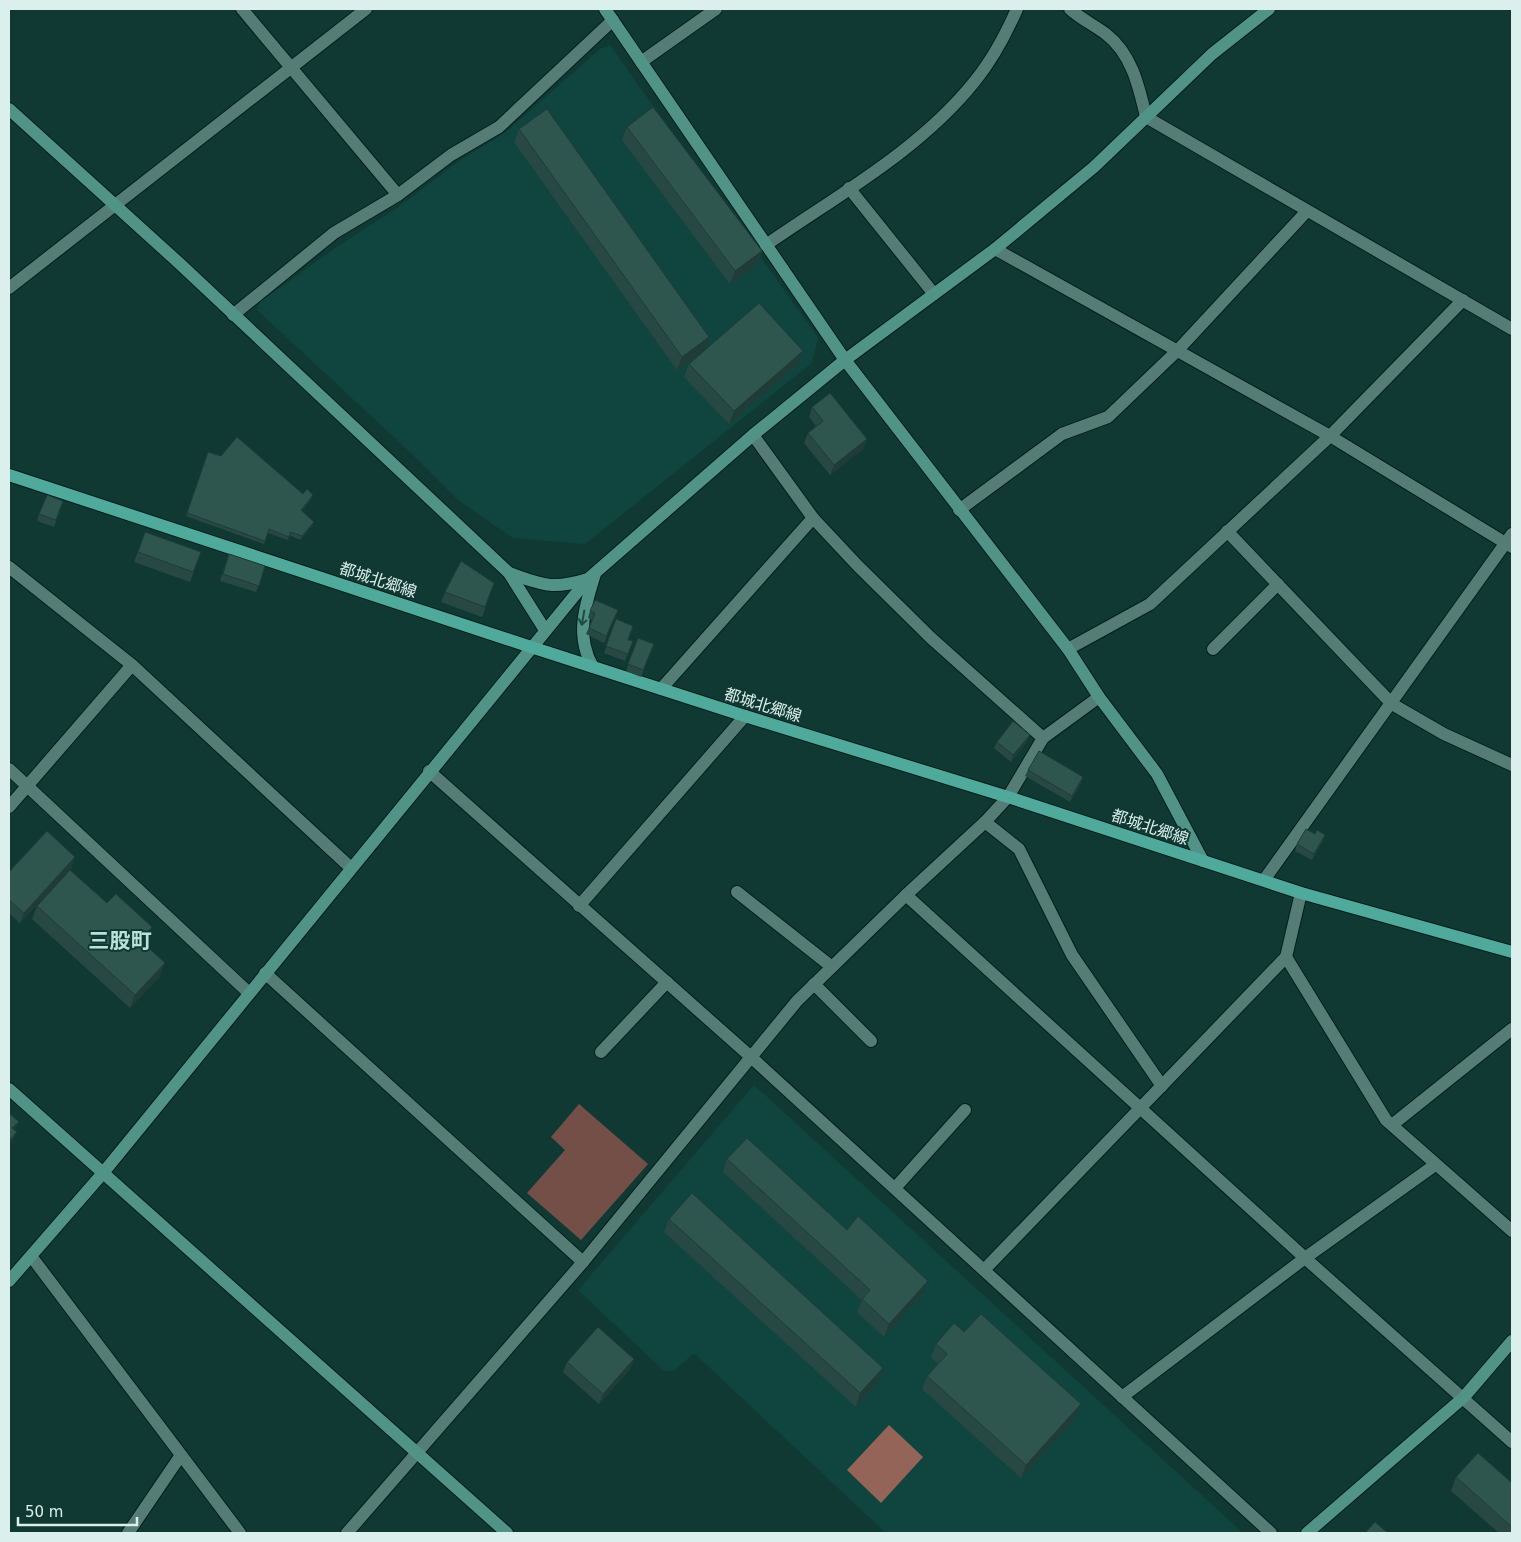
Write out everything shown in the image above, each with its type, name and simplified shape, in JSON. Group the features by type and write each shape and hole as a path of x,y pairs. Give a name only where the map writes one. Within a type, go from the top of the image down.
{"main road":[{"name":"都城北郷線","path":"9,474 530,647 1008,797 1203,862 1264,880 1301,894 1512,952"}],"street":[{"path":"242,9 289,68 398,195"},
{"path":"9,288 114,204 366,9"},
{"path":"605,9 845,360 1068,649 1099,697 1157,774 1203,862"},
{"path":"642,62 716,9"},
{"path":"766,245 890,160 936,122 976,81 1002,42 1017,9"},
{"path":"1070,9 1107,35 1124,54 1136,75 1146,117 1512,329"},
{"path":"10,1277 31,1256 103,1173 530,647 592,575 753,435 845,360 995,249 1094,167 1212,54 1268,9"},
{"path":"233,315 334,233 398,195 452,155 499,127 613,20"},
{"path":"9,109 114,204 509,573 545,630"},
{"path":"849,188 934,294"},
{"path":"959,510 1062,434 1108,417 1177,351 1307,211"},
{"path":"995,249 1330,436 1510,541 1264,880"},
{"path":"1068,649 1150,604 1330,436 1463,300"},
{"path":"753,435 813,518 931,638 1043,738"},
{"path":"661,688 813,518"},
{"path":"1227,531 1392,704 1444,734 1512,765"},
{"path":"9,566 132,665 351,868"},
{"path":"509,573 541,584 564,586 592,575"},
{"path":"592,575 581,629 586,655 593,667"},
{"path":"1213,649 1278,584"},
{"path":"9,807 132,665"},
{"path":"347,1533 583,1262 797,1001 906,895 985,822 1008,797 1043,738 1099,697"},
{"path":"579,906 745,716"},
{"path":"9,769 249,993"},
{"path":"429,772 751,1057 1272,1533"},
{"path":"985,822 1019,849 1072,955 1162,1086"},
{"path":"736,892 832,967"},
{"path":"984,1270 1286,957 1301,894"},
{"path":"906,895 1305,1258 1464,1397 1512,1442"},
{"path":"1286,957 1386,1120 1512,1231"},
{"path":"265,973 583,1262"},
{"path":"601,1052 667,982"},
{"path":"814,984 870,1041"},
{"path":"1392,1125 1512,1029"},
{"path":"9,1089 506,1533"},
{"path":"895,1188 965,1110"},
{"path":"1122,1397 1305,1258 1435,1164"},
{"path":"31,1256 240,1533"},
{"path":"1307,1533 1464,1397 1512,1342"},
{"path":"128,1533 180,1455"}],"shaded area":[{"path":"610,45 818,338 812,363 585,544 513,538 458,500 411,453 257,310 259,303 335,248 397,208 462,159 505,133 600,49"},
{"path":"754,1085 1243,1533 886,1533 694,1353 674,1371 664,1371 578,1290"},
{"path":"579,1104 648,1164 581,1240 527,1193 565,1150 551,1137"},
{"path":"889,1425 923,1457 881,1503 847,1470"}],"building":[{"path":"653,107 762,251 735,271 627,127"},
{"path":"547,109 709,337 682,357 519,129"},
{"path":"759,303 803,351 734,411 689,364"},
{"path":"830,393 867,439 834,465 808,433 823,421 812,407"},
{"path":"237,437 303,494 307,489 313,495 301,510 314,522 302,536 290,532 289,537 269,529 265,541 187,513 208,452 221,456"},
{"path":"47,495 63,501 56,520 39,514"},
{"path":"145,532 201,552 193,572 138,552"},
{"path":"229,554 265,566 259,586 223,574"},
{"path":"461,561 494,583 485,607 445,592"},
{"path":"595,600 618,610 606,636 589,628 595,613 590,611"},
{"path":"616,619 633,626 628,640 633,641 628,654 606,646"},
{"path":"638,638 654,644 643,670 628,664"},
{"path":"1013,721 1030,735 1013,755 997,742"},
{"path":"1039,751 1083,777 1072,796 1028,770"},
{"path":"1306,829 1315,834 1317,830 1325,835 1314,854 1297,844"},
{"path":"47,831 75,857 24,913 9,900 9,872"},
{"path":"70,870 107,903 116,894 152,927 140,940 165,963 135,995 37,906"},
{"path":"9,1113 19,1122 12,1128 17,1132 9,1141"},
{"path":"747,1138 847,1230 858,1216 928,1281 889,1324 862,1299 870,1290 727,1159"},
{"path":"692,1193 883,1368 860,1393 669,1219"},
{"path":"981,1314 1081,1404 1026,1465 927,1376 947,1354 936,1344 954,1323 964,1332"},
{"path":"598,1327 634,1359 603,1394 567,1362"},
{"path":"1478,1453 1512,1483 1512,1527 1456,1477"},
{"path":"1375,1522 1388,1533 1365,1533"}],"district":[{"name":"三股町","path":"120,941"}]}
